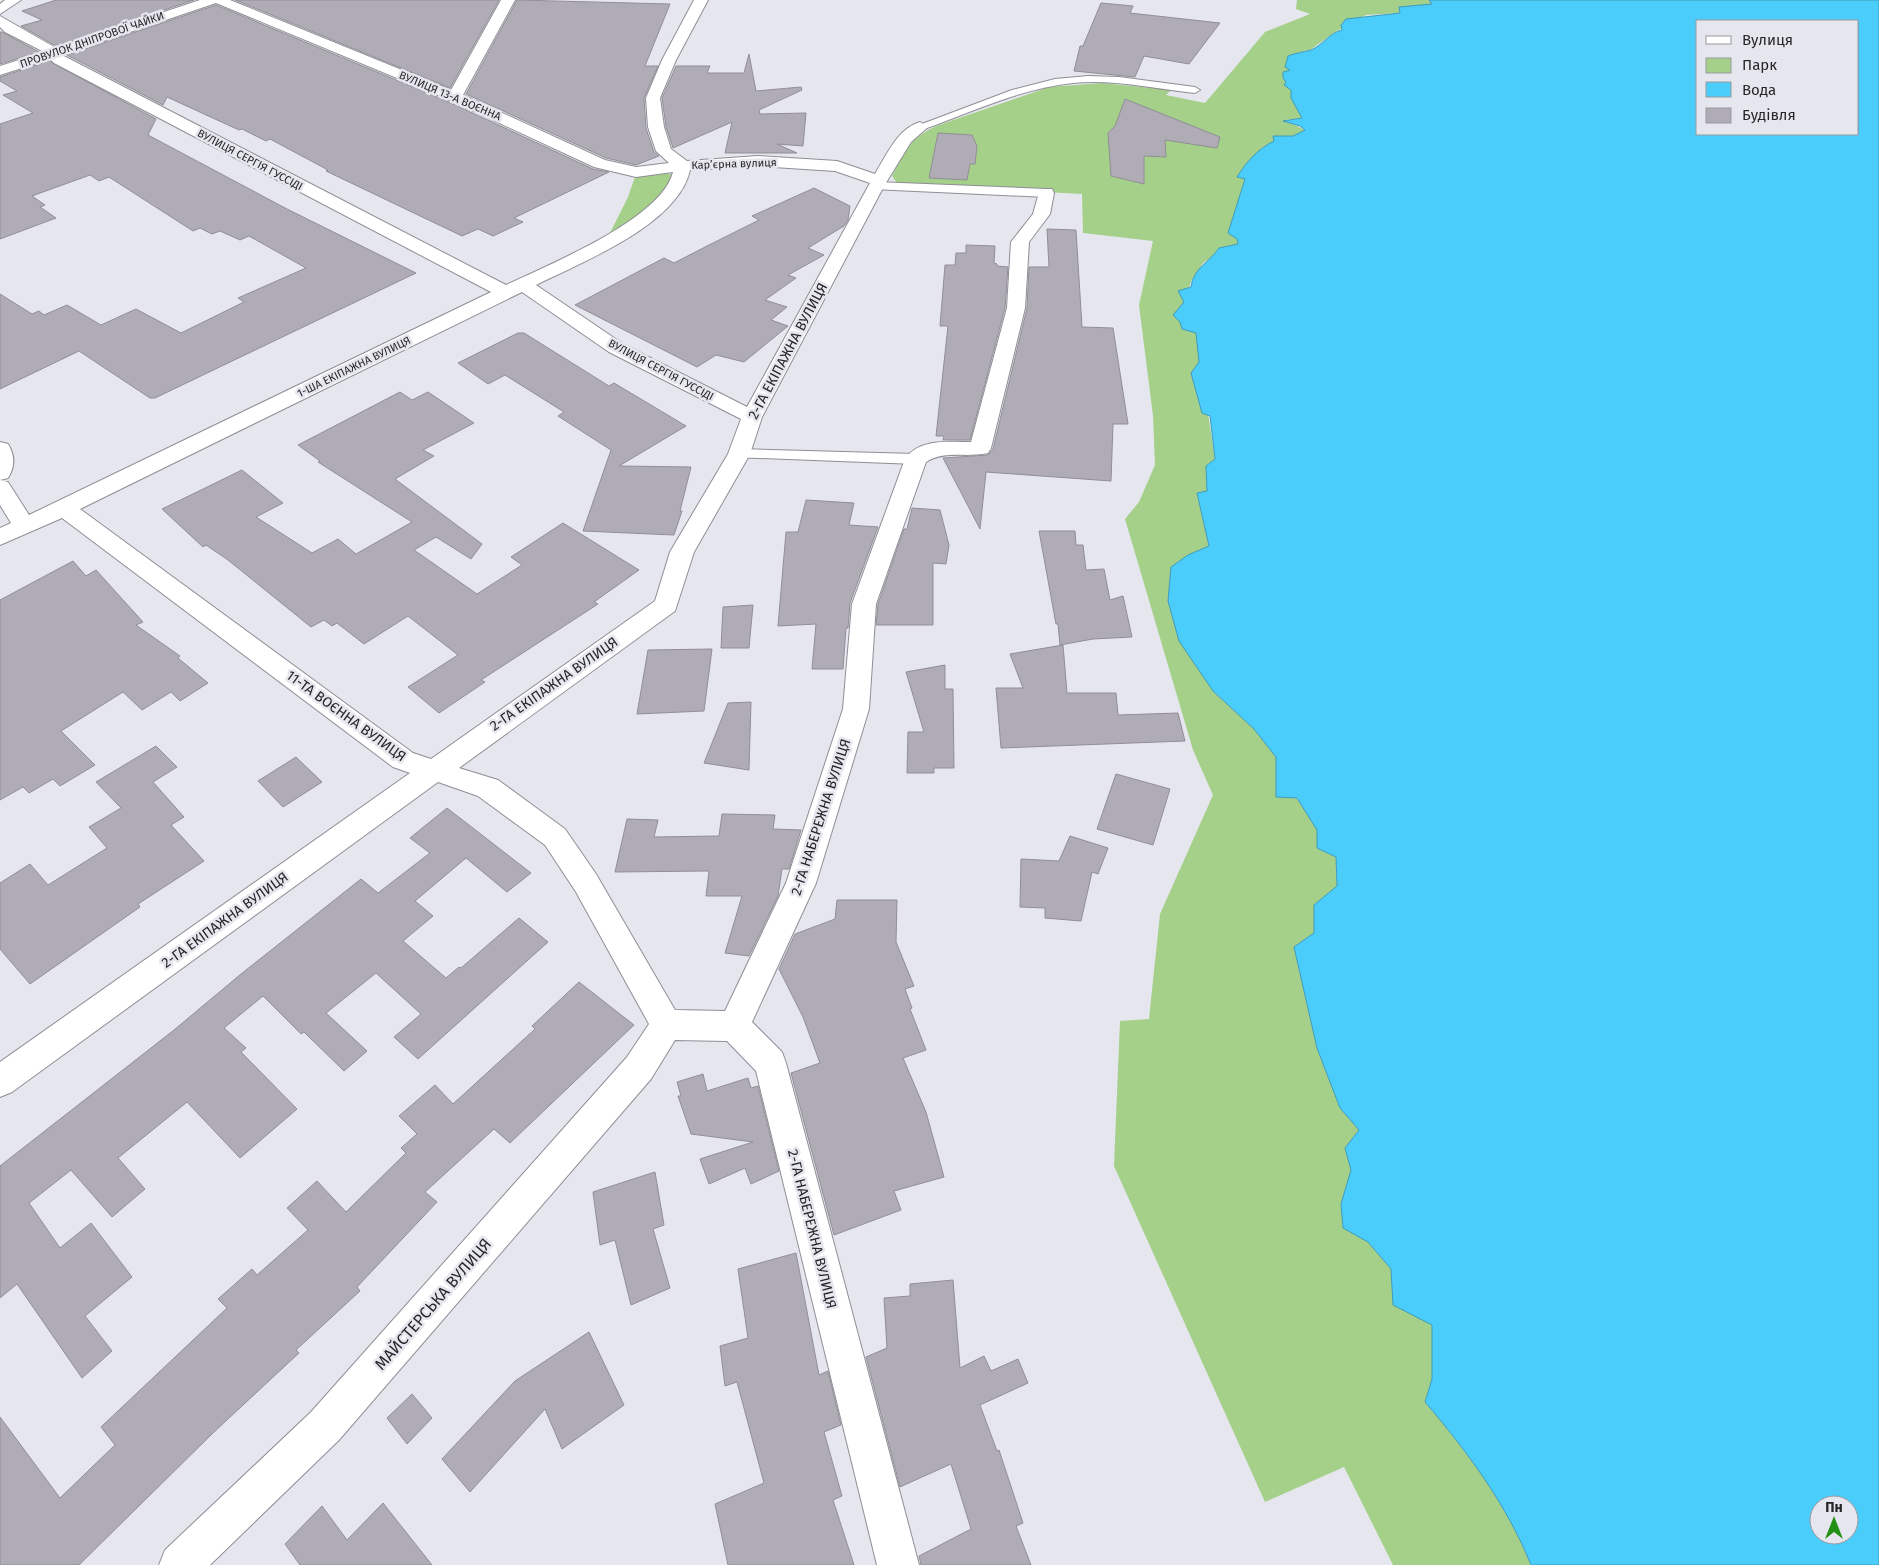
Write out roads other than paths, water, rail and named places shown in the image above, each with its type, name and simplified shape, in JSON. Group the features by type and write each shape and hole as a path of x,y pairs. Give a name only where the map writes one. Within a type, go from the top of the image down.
{"street":[{"path":"0,10 14,0"},
{"name":"ПРОВУЛОК ДНІПРОВОЇ ЧАЙКИ","path":"0,71 213,0"},
{"name":"ВУЛИЦЯ 13-А ВОЄННА","path":"220,0 454,97 600,164 620,170 636,172 683,166"},
{"path":"454,97 508,0"},
{"name":"Карʼєрна вулиця","path":"701,0 669,60 653,98 656,128 664,151 683,166 758,161 837,166 878,184"},
{"name":"ВУЛИЦЯ СЕРГІЯ ГУССІДІ","path":"0,20 10,29 48,48 59,60 514,289 616,348 752,416"},
{"name":"2-ГА ЕКІПАЖНА ВУЛИЦЯ","path":"0,1080 666,605 682,552 738,454 752,416 878,184 905,139 920,127"},
{"name":"1-ША ЕКІПАЖНА ВУЛИЦЯ","path":"0,537 64,508 514,289 637,223 677,187 683,166"},
{"path":"916,459 932,449 980,448 1016,308 1020,242 1041,214 1046,193"},
{"path":"0,449 3,463 0,473"},
{"name":"2-ГА НАБЕРЕЖНА ВУЛИЦЯ","path":"898,1565 770,1063 734,1026 801,883 856,709 864,604 916,459"},
{"path":"0,487 24,525"},
{"name":"11-ТА ВОЄННА ВУЛИЦЯ","path":"64,508 403,760 488,788 555,838 586,883 666,1025"},
{"path":"666,1025 734,1026"},
{"name":"МАЙСТЕРСЬКА ВУЛИЦЯ","path":"180,1565 325,1426 639,1068 666,1025"}],"lane":[{"path":"920,127 1044,85 1073,80 1103,80 1195,90"},
{"path":"878,184 1046,193"},
{"path":"738,454 916,459"}],"water":[{"path":"1429,0 1879,0 1879,1565 1531,1565 1510,1521 1485,1479 1425,1402 1432,1379 1432,1325 1393,1305 1391,1269 1368,1242 1343,1228 1341,1204 1351,1170 1345,1148 1359,1130 1340,1108 1317,1048 1294,947 1314,933 1314,905 1337,886 1336,857 1317,848 1317,830 1297,798 1276,797 1276,757 1254,729 1213,691 1179,641 1168,601 1171,567 1188,555 1209,546 1197,493 1207,491 1206,466 1215,459 1210,416 1202,413 1191,373 1199,362 1196,333 1182,329 1180,322 1173,315 1184,302 1178,291 1191,287 1192,280 1198,270 1219,248 1238,244 1237,239 1228,233 1245,179 1237,177 1241,171 1258,152 1274,141 1273,136 1293,136 1305,130 1300,126 1283,121 1302,118 1291,98 1291,90 1284,85 1286,82 1283,78 1283,72 1290,70 1285,67 1288,56 1315,48 1333,34 1342,30 1341,25 1346,19 1400,13 1399,7 1432,4"}]}
